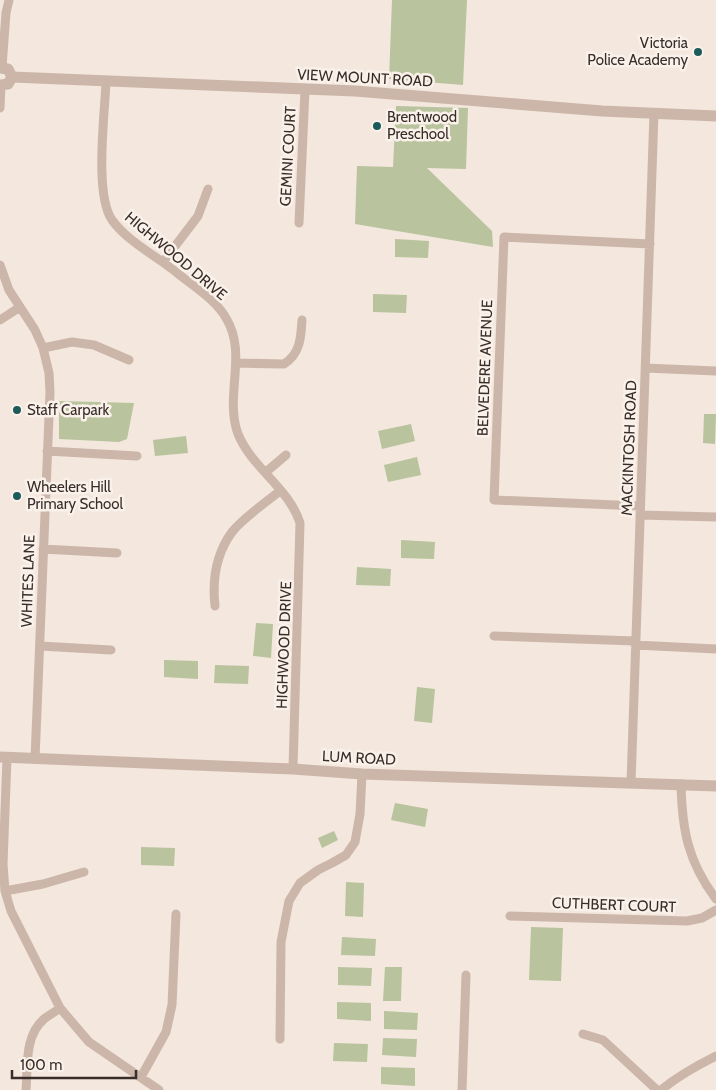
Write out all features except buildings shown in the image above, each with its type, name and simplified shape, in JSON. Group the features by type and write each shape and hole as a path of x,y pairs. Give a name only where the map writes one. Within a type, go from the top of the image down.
{"street":[{"path":"0,108 1,85 8,84 12,77 8,69 1,68 9,0"},
{"name":"VIEW MOUNT ROAD","path":"12,77 398,94 587,110 716,116"},
{"name":"HIGHWOOD DRIVE","path":"106,81 101,173 105,204 110,218 124,233 164,262 211,301 226,318 236,347 234,411 238,432 246,450 297,512 300,523 293,769"},
{"name":"GEMINI COURT","path":"299,223 305,90"},
{"name":"MACKINTOSH ROAD","path":"631,783 654,114"},
{"path":"164,262 198,216 208,189"},
{"name":"BELVEDERE AVENUE","path":"640,510 494,500 504,237 650,244"},
{"name":"WHITES LANE","path":"0,265 9,290 35,330 43,348 49,373 50,392 35,759"},
{"path":"0,320 20,306"},
{"path":"236,363 284,364 291,360 298,352 302,320"},
{"path":"43,348 72,342 94,345 129,360"},
{"path":"645,368 716,371"},
{"path":"47,451 137,456"},
{"path":"266,472 286,455"},
{"path":"214,606 213,591 218,556 233,530 280,491"},
{"path":"640,510 716,517"},
{"path":"43,549 117,553"},
{"path":"494,636 716,649"},
{"path":"40,646 111,650"},
{"path":"3,758 3,864 5,891 11,912 60,1008 89,1042 160,1090"},
{"name":"LUM ROAD","path":"3,758 293,769 362,774 716,786"},
{"path":"280,1039 281,942 289,901 300,883 318,870 346,855 355,842 360,814 362,774"},
{"path":"681,784 685,836 696,867 716,899"},
{"path":"5,891 43,884 84,872"},
{"name":"CUTHBERT COURT","path":"510,916 687,921 702,918 716,910"},
{"path":"141,1077 166,1032 172,1005 176,914"},
{"path":"462,1090 466,975"},
{"path":"26,1090 29,1044 43,1020 60,1008"},
{"path":"583,1034 603,1040 657,1090"},
{"path":"661,1090 694,1066 716,1056"}],"green space":[{"path":"392,0 467,0 463,85 389,79"},
{"path":"396,106 468,108 466,169 427,168 492,231 493,247 355,224 357,166 393,167"},
{"path":"395,239 429,241 428,258 395,257"},
{"path":"373,294 407,295 406,313 373,312"},
{"path":"59,401 134,403 127,439 119,442 59,439"},
{"path":"704,414 716,414 715,444 703,443"},
{"path":"411,424 415,441 382,449 378,431"},
{"path":"186,436 188,453 155,456 153,440"},
{"path":"417,457 421,475 388,482 384,465"},
{"path":"401,540 435,542 434,559 401,558"},
{"path":"357,567 391,569 390,586 356,585"},
{"path":"256,623 273,624 271,658 253,656"},
{"path":"164,660 198,661 198,679 164,677"},
{"path":"215,665 249,666 248,684 214,683"},
{"path":"417,687 435,689 432,723 414,721"},
{"path":"395,803 428,809 425,827 391,820"},
{"path":"334,831 338,840 322,848 318,838"},
{"path":"141,847 175,848 174,866 141,865"},
{"path":"346,882 364,883 363,917 345,916"},
{"path":"531,927 563,928 561,981 529,980"},
{"path":"342,937 376,939 375,956 341,955"},
{"path":"338,967 372,968 371,986 338,985"},
{"path":"385,967 402,967 401,1001 383,1001"},
{"path":"337,1002 371,1003 371,1021 337,1019"},
{"path":"384,1011 418,1013 417,1030 384,1029"},
{"path":"383,1038 417,1039 416,1057 382,1055"},
{"path":"334,1043 368,1044 367,1062 333,1061"},
{"path":"381,1067 415,1068 415,1086 381,1084"}],"place":[{"name":"Victoria Police Academy","path":"698,52"},
{"name":"Brentwood Preschool","path":"377,126"},
{"name":"Staff Carpark","path":"17,410"},
{"name":"Wheelers Hill Primary School","path":"17,496"}]}
